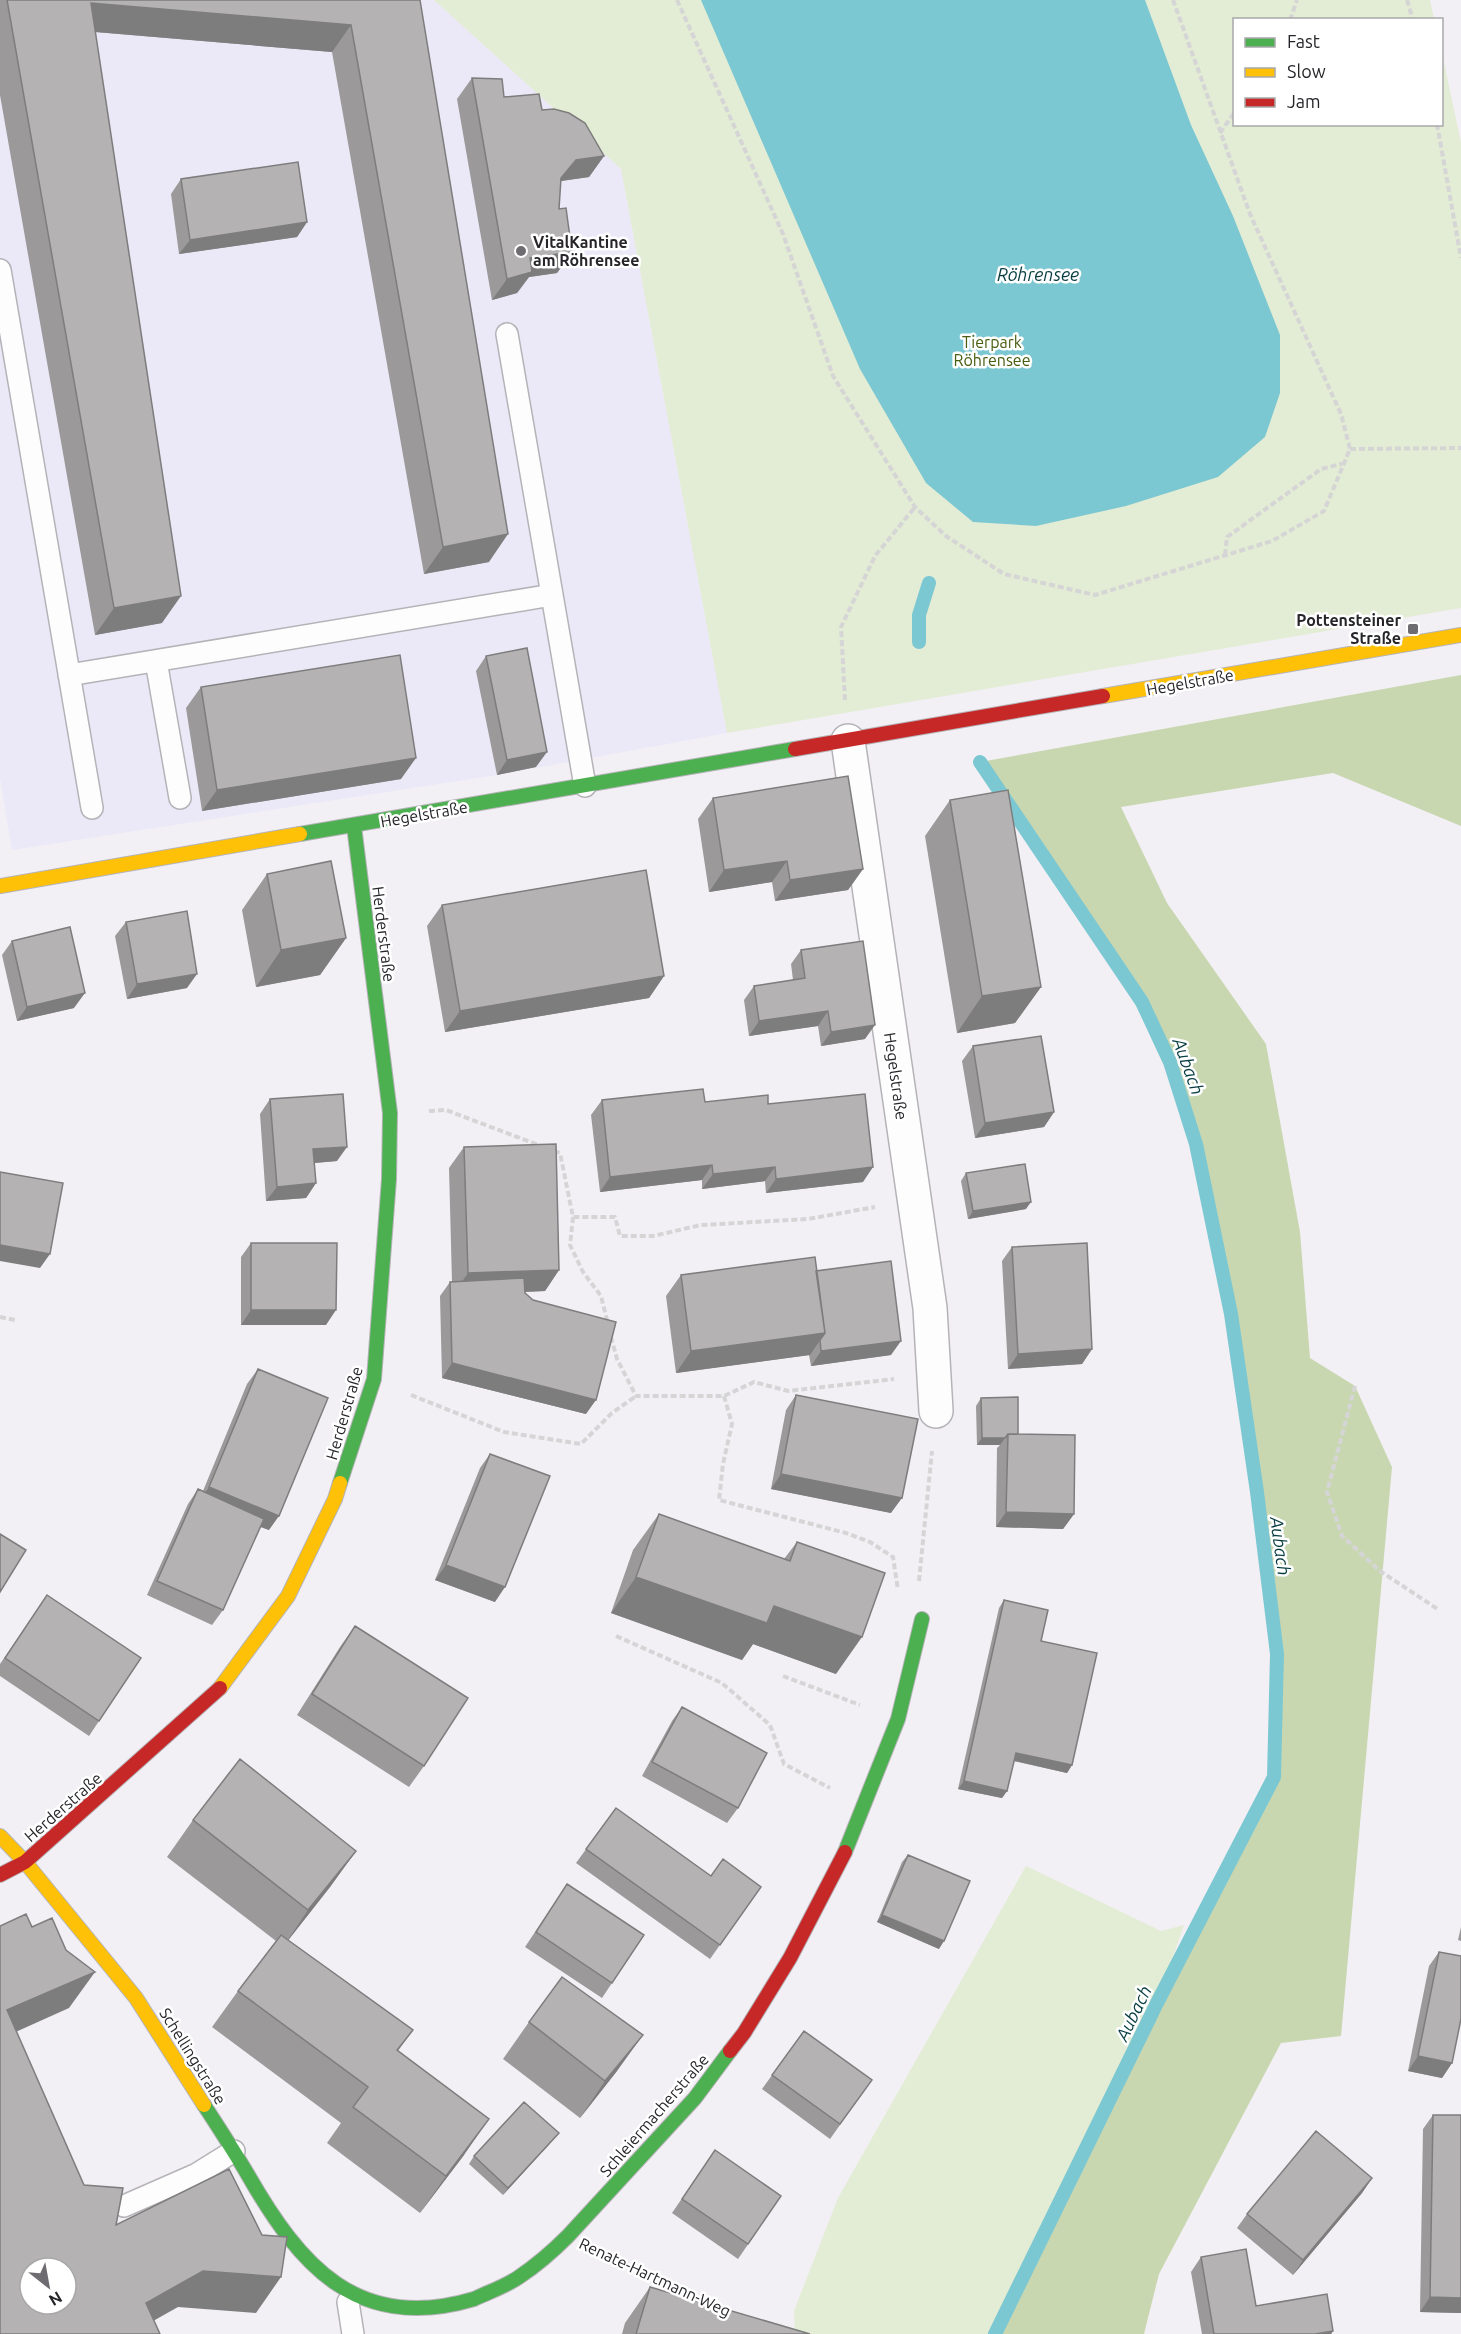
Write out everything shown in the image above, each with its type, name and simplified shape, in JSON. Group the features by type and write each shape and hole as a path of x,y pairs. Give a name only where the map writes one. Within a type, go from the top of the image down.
{"street":[{"name":"Hegelstraße","path":"0,886 1461,635"},
{"name":"Hegelstraße","path":"848,741 930,1308 936,1411"},
{"name":"Herderstraße","path":"0,1875 25,1862 218,1690 288,1596 335,1499 374,1379 389,1179 390,1113 354,826"},
{"name":"Schleiermacherstraße","path":"348,2302 373,2313 397,2317 432,2316 457,2307 518,2278 546,2257 568,2236 695,2098 744,2033 790,1958 839,1867 898,1719 922,1619"},
{"name":"Schellingstraße","path":"0,1836 25,1862 136,1998 234,2151 279,2229 314,2274 348,2302"}],"lane":[{"path":"0,270 92,808"},
{"path":"507,334 585,786"},
{"path":"69,675 552,595"},
{"path":"156,661 180,798"},
{"path":"124,2206 197,2174 234,2151"},
{"path":"348,2302 353,2334"}],"path":[{"path":"677,0 783,234 833,376 915,507 946,536 1004,574 1095,595 1272,541 1324,511 1350,449 1341,414 1250,214 1173,0"},
{"path":"1291,18 1297,0"},
{"path":"1407,0 1412,18"},
{"path":"1221,134 1233,115"},
{"path":"1437,126 1461,258"},
{"path":"1350,449 1461,448"},
{"path":"1225,555 1227,537 1321,469 1346,463"},
{"path":"848,741 841,627 875,556 915,507"},
{"path":"390,1113 446,1110 561,1153 573,1216 570,1245 583,1272 602,1296 616,1359 636,1396"},
{"path":"573,1216 615,1217 620,1236 653,1236 700,1225 808,1219 915,1200"},
{"path":"0,1317 15,1320"},
{"path":"374,1379 504,1432 581,1444 612,1413 636,1396 724,1396 754,1382 788,1391 934,1376"},
{"path":"1355,1386 1327,1492 1342,1536 1380,1571 1440,1610"},
{"path":"724,1396 732,1424 723,1464 719,1500 846,1533 870,1542 893,1557 898,1594 917,1602"},
{"path":"922,1619 917,1602 936,1411"},
{"path":"616,1636 722,1683 770,1725 784,1764 865,1806"},
{"path":"783,1676 898,1719"},
{"name":"Renate-Hartmann-Weg","path":"568,2236 723,2309"}],"shaded area":[{"path":"0,0 434,0 621,169 727,733 497,775 12,850 0,778"}],"green space":[{"name":"Tierpark Röhrensee","path":"434,0 1430,0 1434,18 1233,18 1233,126 1443,126 1443,58 1461,143 1461,608 727,733 621,169"},
{"path":"1461,675 1461,826 1333,773 1121,807 1167,903 1266,1044 1300,1232 1310,1358 1355,1386 1392,1467 1341,2036 1281,2043 1159,2274 1144,2334 995,2334 1157,2003 1274,1777 1277,1654 1257,1492 1231,1314 1196,1144 1170,1062 1142,1002 980,762"},
{"path":"1026,1866 1161,1931 1184,1925 1157,2003 1015,2296 995,2334 795,2334 794,2311 838,2198"}],"water":[{"name":"Röhrensee","path":"701,0 1145,0 1191,125 1233,216 1280,335 1280,393 1265,437 1218,477 1126,506 1036,526 973,522 926,483 860,369"}],"building":[{"path":"7,0 420,0 508,534 443,547 351,25 91,3 181,596 114,608"},
{"path":"472,78 502,79 504,97 539,94 542,110 554,109 569,113 585,123 604,156 576,160 561,178 559,209 566,208 572,252 530,258 532,272 507,279"},
{"path":"298,162 307,222 190,240 181,179"},
{"path":"527,648 547,752 507,760 486,656"},
{"path":"400,655 416,758 217,790 201,687"},
{"path":"848,776 863,869 790,880 787,861 724,870 713,798"},
{"path":"1008,790 1041,987 982,996 950,800"},
{"path":"331,861 346,938 281,950 267,874"},
{"path":"646,870 664,976 460,1011 442,905"},
{"path":"187,911 197,974 137,984 126,922"},
{"path":"70,927 85,993 27,1007 12,941"},
{"path":"863,941 875,1025 831,1032 828,1011 759,1021 754,986 805,978 801,950"},
{"path":"1041,1036 1054,1112 985,1123 973,1046"},
{"path":"703,1089 705,1102 768,1095 768,1104 865,1094 873,1167 776,1179 775,1167 713,1174 712,1165 610,1177 602,1100"},
{"path":"343,1094 347,1147 313,1149 316,1183 277,1187 270,1099"},
{"path":"556,1144 559,1270 468,1273 464,1147"},
{"path":"1025,1164 1031,1202 973,1211 966,1173"},
{"path":"0,1172 63,1183 50,1254 0,1245"},
{"path":"251,1243 337,1243 336,1310 251,1310"},
{"path":"1087,1243 1092,1349 1018,1354 1012,1247"},
{"path":"815,1257 825,1333 691,1351 681,1275"},
{"path":"891,1261 901,1341 821,1351 820,1340 825,1333 816,1271"},
{"path":"524,1278 525,1293 533,1300 616,1322 596,1400 452,1363 450,1282"},
{"path":"258,1369 328,1398 279,1516 209,1487"},
{"path":"796,1395 918,1419 902,1498 781,1474"},
{"path":"1018,1397 1018,1434 1008,1434 1005,1438 982,1438 981,1398"},
{"path":"1008,1434 1075,1435 1074,1514 1006,1512"},
{"path":"490,1454 550,1476 505,1587 446,1565"},
{"path":"198,1489 264,1519 223,1610 157,1581"},
{"path":"659,1514 790,1561 797,1542 885,1573 862,1637 774,1606 767,1623 636,1577"},
{"path":"0,1534 26,1550 0,1592"},
{"path":"47,1595 141,1658 99,1721 5,1658"},
{"path":"1004,1600 1048,1610 1041,1641 1097,1653 1072,1765 1016,1753 1007,1791 964,1781"},
{"path":"355,1626 468,1698 424,1766 312,1694"},
{"path":"682,1707 767,1753 738,1808 652,1762"},
{"path":"240,1759 356,1851 308,1910 193,1820"},
{"path":"616,1808 711,1876 723,1859 761,1887 720,1945 586,1849"},
{"path":"908,1855 970,1881 944,1941 882,1915"},
{"path":"567,1884 644,1935 612,1983 536,1932"},
{"path":"26,1914 32,1927 52,1918 66,1950 95,1972 7,2010 84,2185 123,2188 116,2225 229,2169 262,2235 287,2237 281,2277 203,2271 146,2303 160,2334 0,2334 0,1926"},
{"path":"281,1935 413,2030 397,2050 489,2119 446,2176 353,2107 368,2087 238,1991"},
{"path":"1439,1952 1461,1956 1461,2019 1452,2063 1418,2056"},
{"path":"562,1977 643,2035 605,2081 529,2022"},
{"path":"804,2031 872,2080 840,2124 772,2075"},
{"path":"524,2102 559,2133 508,2188 474,2156"},
{"path":"1433,2115 1461,2115 1461,2298 1430,2297"},
{"path":"1316,2131 1372,2178 1303,2260 1247,2214"},
{"path":"715,2150 781,2196 748,2244 682,2199"},
{"path":"1246,2249 1256,2306 1327,2294 1333,2331 1315,2334 1214,2334 1201,2257"},
{"path":"650,2287 810,2334 636,2334"}],"waterway":[{"path":"919,642 919,615 929,583"},
{"name":"Aubach","path":"980,762 1142,1002 1170,1062 1196,1144 1231,1314 1257,1492 1277,1654 1274,1777 1157,2003 995,2334"}],"traffic: fast":[{"path":"300,834 795,749"},
{"path":"340,1483 374,1379 389,1179 390,1113 354,826"},
{"path":"845,1852 898,1719 922,1619"},
{"path":"204,2105 288,2237 311,2263 336,2284 365,2299 397,2307 433,2307 474,2299 497,2289 519,2277 545,2258 695,2098 730,2051"}],"traffic: slow":[{"path":"1103,696 1461,635"},
{"path":"0,886 300,834"},
{"path":"220,1688 288,1596 335,1499 340,1483"},
{"path":"0,1836 25,1862 136,1998 204,2105"}],"traffic: jam":[{"path":"795,749 1103,696"},
{"path":"0,1875 25,1862 220,1688"},
{"path":"730,2051 744,2033 790,1958 845,1852"}],"place":[{"name":"VitalKantine am Röhrensee","path":"521,251"},
{"name":"Pottensteiner Straße","path":"1413,629"}]}
